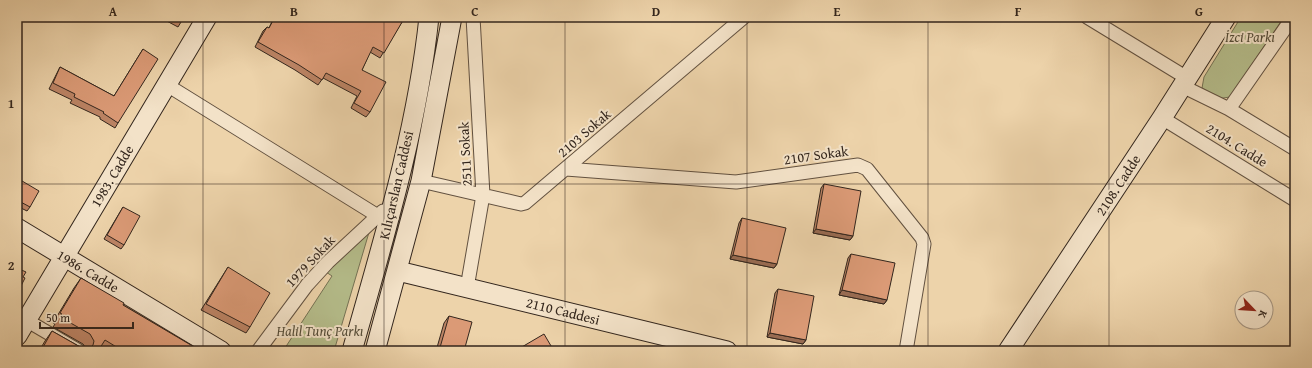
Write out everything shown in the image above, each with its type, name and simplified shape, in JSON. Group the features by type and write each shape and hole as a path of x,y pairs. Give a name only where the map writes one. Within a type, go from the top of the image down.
{"street":[{"name":"1983. Cadde","path":"22,328 207,17"},
{"name":"Kılıçarslan Caddesi","path":"352,351 395,200 418,87 429,17"},
{"name":"Kılıçarslan Caddesi","path":"375,351 398,271 421,181 437,103 452,17"},
{"name":"2511 Sokak","path":"467,288 483,195 473,17"},
{"name":"2103 Sokak","path":"421,181 521,204 526,203 744,17"},
{"name":"2104. Cadde","path":"1087,17 1229,110 1295,149"},
{"name":"2108. Cadde","path":"1008,351 1162,118 1226,17"},
{"path":"1229,110 1293,17"},
{"path":"167,85 378,216"},
{"name":"2104. Cadde","path":"1162,118 1295,200"},
{"name":"2107 Sokak","path":"566,169 736,182 858,165 863,166 922,238 924,244 906,351"},
{"name":"1979 Sokak","path":"258,351 307,285 328,262 395,200"},
{"name":"1986. Cadde","path":"17,228 221,351"},
{"name":"2110 Caddesi","path":"398,271 727,351"},
{"path":"22,328 79,351"}],"green space":[{"name":"İzci Parkı","path":"1241,17 1284,17 1230,97 1216,99 1202,88 1204,77"},
{"name":"Halil Tunç Parkı","path":"370,229 334,351 283,351 332,276 326,272"}],"building":[{"path":"175,17 184,17 182,21"},
{"path":"275,17 405,17 384,53 373,47 362,70 386,82 370,112 354,103 361,91 326,73 322,80 258,42 267,27 269,28"},
{"path":"143,49 158,59 118,123 103,113 104,112 74,97 75,94 53,83 60,67 114,96"},
{"path":"17,178 39,191 30,207 17,200"},
{"path":"824,184 861,191 853,236 816,229"},
{"path":"123,207 140,216 124,245 107,235"},
{"path":"742,218 786,228 777,264 733,255"},
{"path":"851,254 895,263 887,300 842,290"},
{"path":"228,267 270,293 250,327 206,304"},
{"path":"17,268 26,272 23,277 25,278 17,294"},
{"path":"81,278 124,303 123,305 201,351 123,351 105,340 98,351 41,351 52,331 82,348 90,348 93,345 94,341 90,334 60,317 62,314 60,313"},
{"path":"778,289 814,296 806,340 770,333"},
{"path":"449,316 472,322 464,351 439,351"},
{"path":"544,334 554,351 515,351"},
{"path":"619,348 620,351 613,351"}]}
